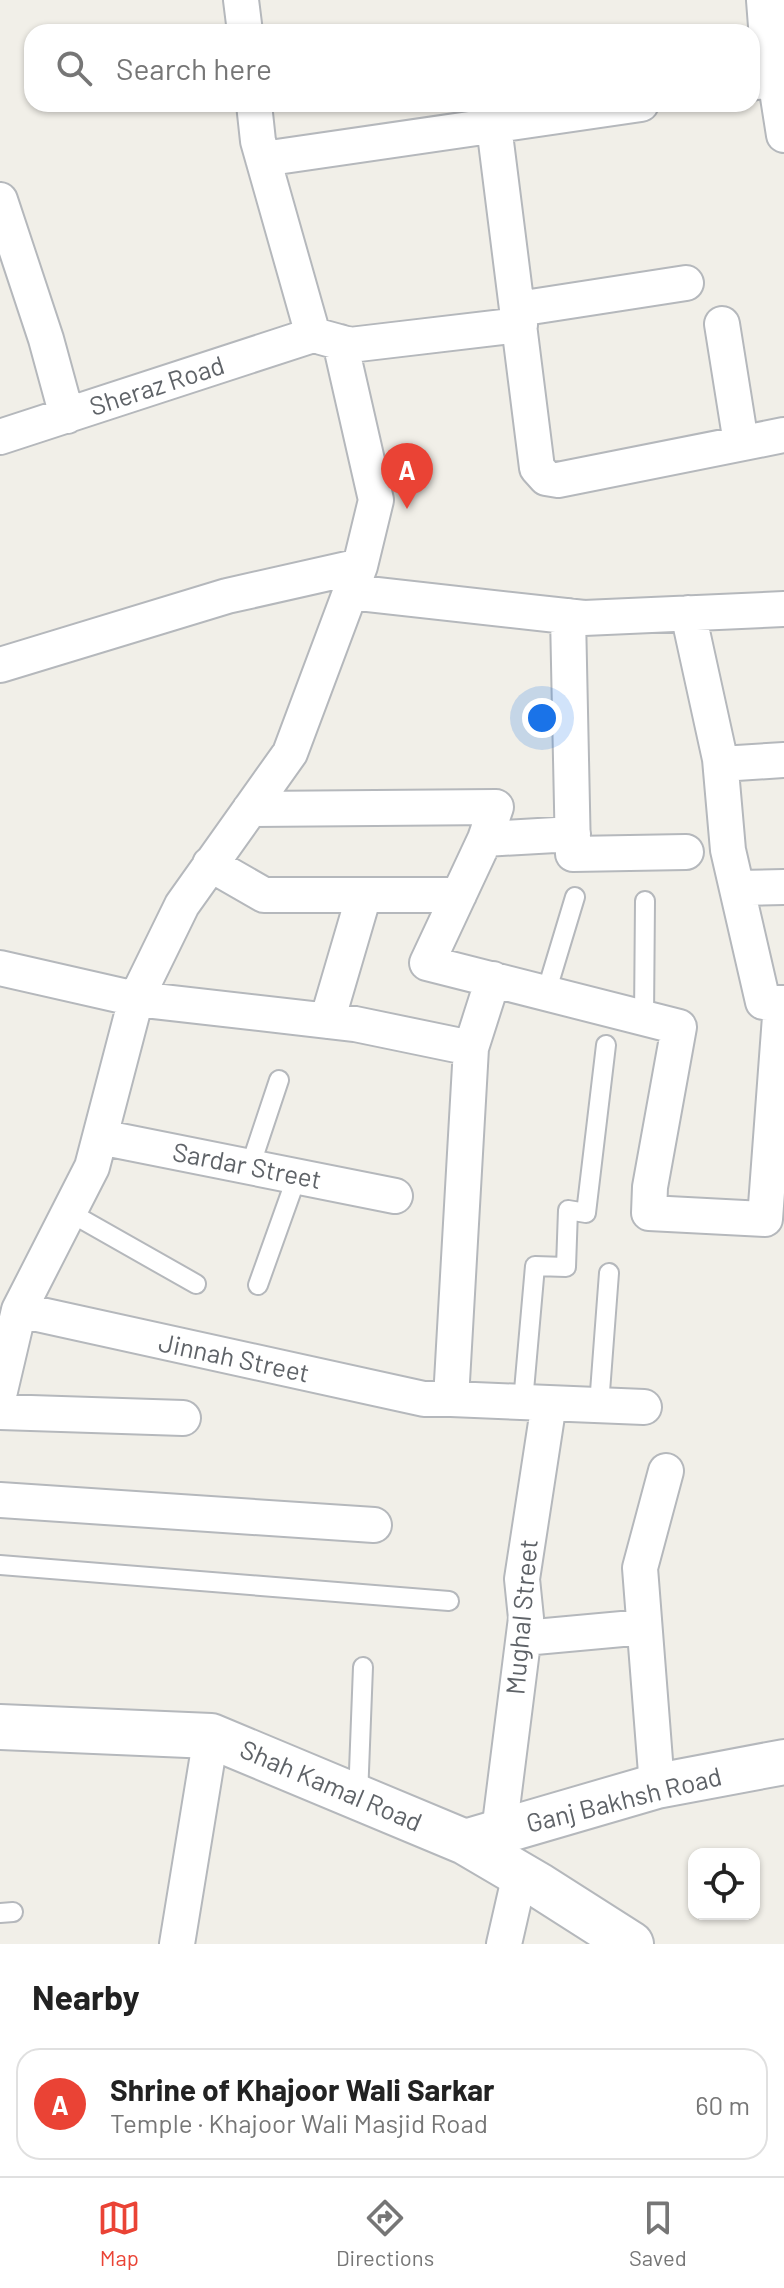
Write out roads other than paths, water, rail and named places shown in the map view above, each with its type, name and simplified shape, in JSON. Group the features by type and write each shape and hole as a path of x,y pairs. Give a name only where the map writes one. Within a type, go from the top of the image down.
{"street":[{"path":"241,0 244,24"},
{"path":"769,0 770,79 784,135"},
{"path":"0,1391 19,1310 92,1167 136,999 182,905 290,753 355,579 376,500 326,338 263,159 255,112"},
{"path":"263,159 588,112"},
{"path":"494,126 537,468 546,478 558,480 784,435"},
{"path":"0,200 46,339 67,416"},
{"name":"Sheraz Road","path":"0,437 326,338 350,345 519,317 686,283"},
{"path":"722,324 741,443"},
{"path":"0,665 227,596 355,579 584,618 784,609"},
{"path":"250,809 496,807 485,839 427,963 679,1027 650,1187 649,1213 765,1219 783,1003 763,1002 728,850 721,764 688,613"},
{"path":"568,616 573,854 686,852"},
{"path":"721,764 784,760"},
{"path":"485,839 573,834"},
{"path":"210,864 264,895 459,895"},
{"path":"737,888 784,887"},
{"path":"327,1021 364,895"},
{"path":"0,968 136,999 355,1024 471,1048"},
{"path":"451,1399 471,1048 493,979"},
{"name":"Sardar Street","path":"100,1137 395,1196"},
{"name":"Jinnah Street","path":"19,1310 424,1399 644,1407"},
{"name":"Mughal Street","path":"482,1837 524,1638 526,1618 522,1579 536,1403"},
{"path":"0,1412 183,1418"},
{"path":"657,1786 640,1568 666,1471"},
{"path":"0,1500 374,1525"},
{"path":"524,1638 644,1627"},
{"name":"Shah Kamal Road","path":"0,1727 211,1736 358,1797 482,1837 520,1874 631,1944"},
{"path":"177,1944 211,1736"},
{"name":"Ganj Bakhsh Road","path":"482,1837 657,1786 784,1762"},
{"path":"504,1944 520,1874"}],"lane":[{"path":"546,993 575,897"},
{"path":"644,1018 645,901"},
{"path":"536,1403 535,1266 566,1267 568,1210 586,1213 606,1045"},
{"path":"250,1167 279,1080"},
{"path":"258,1285 297,1176"},
{"path":"69,1212 196,1284"},
{"path":"599,1405 609,1273"},
{"path":"0,1565 449,1601"},
{"path":"358,1797 363,1667"}],"place":[{"name":"Shrine of Khajoor Wali Sarkar","path":"407,509"}]}
